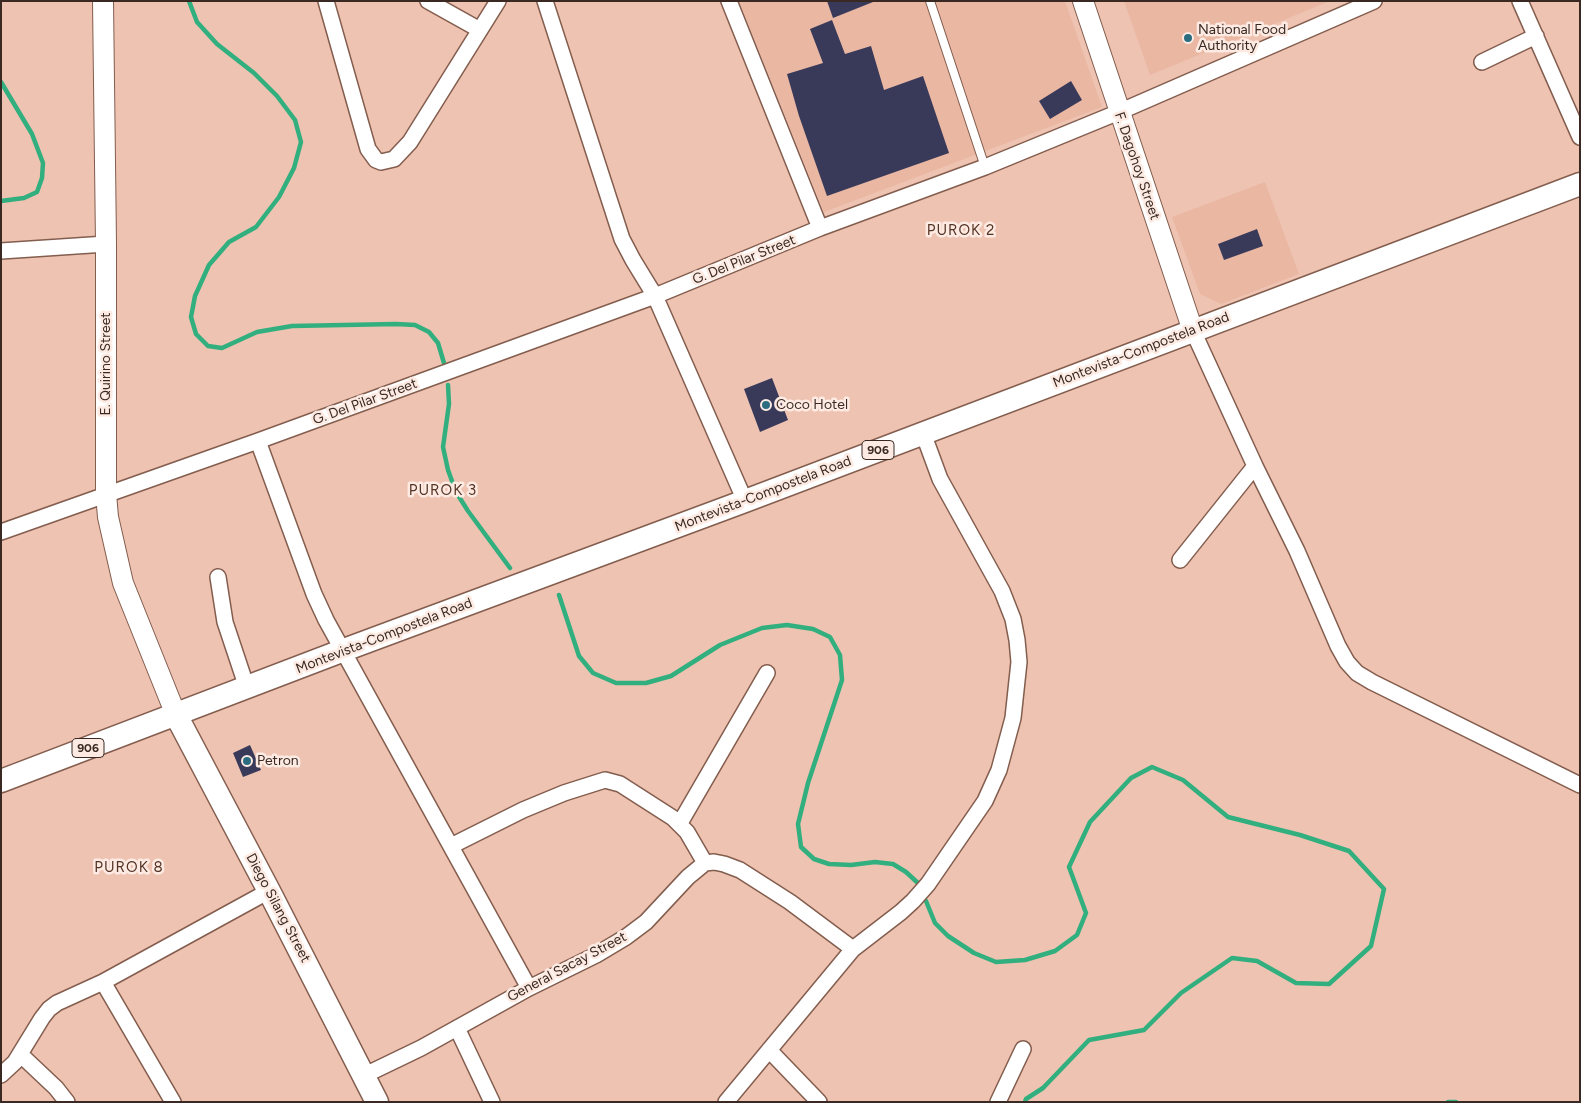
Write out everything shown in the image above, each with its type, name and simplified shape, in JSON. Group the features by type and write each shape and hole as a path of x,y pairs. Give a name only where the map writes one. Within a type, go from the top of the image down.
{"main road":[{"name":"E. Quirino Street","path":"103,1 106,244 106,494 108,517 123,583 176,715"},
{"name":"F. Dagohoy Street","path":"1083,1 1193,331"},
{"name":"Montevista-Compostela Road","path":"1,781 1580,184"},
{"name":"Diego Silang Street","path":"176,715 365,1075 377,1102"}],"street":[{"path":"326,1 368,149 376,160 382,162 394,159 410,142 498,1"},
{"path":"428,1 480,30"},
{"path":"545,1 622,239 655,296 745,501"},
{"path":"729,1 820,228"},
{"name":"G. Del Pilar Street","path":"1,532 258,442 655,296 820,228 986,167 1119,112 1374,1"},
{"path":"1520,1 1580,137"},
{"path":"1482,62 1536,36"},
{"path":"1,251 106,244"},
{"path":"1193,331 1347,662 1358,673 1380,686 1580,785"},
{"path":"726,1102 854,949 913,901 928,884 985,801 999,770 1013,718 1019,662 1013,619 1002,591 940,479 923,433"},
{"path":"258,442 314,594 326,620 529,988"},
{"path":"1180,560 1255,466"},
{"path":"218,577 226,622 247,688"},
{"path":"680,823 767,673"},
{"path":"451,846 523,810 564,793 606,780 620,784 680,823 705,863 724,864 740,870 790,902 854,949"},
{"name":"General Sacay Street","path":"365,1075 421,1048 529,988 596,955 626,937 646,922 688,877 705,863"},
{"path":"1,1075 21,1054 49,1009 57,1003 103,982 269,891"},
{"path":"103,982 173,1102"},
{"path":"457,1028 492,1102"},
{"path":"998,1102 1023,1049"},
{"path":"769,1050 819,1102"},
{"path":"21,1054 56,1088 67,1102"}],"lane":[{"path":"930,1 986,167"}],"shaded area":[{"path":"739,1 1065,1 1102,107 824,212"},
{"name":"National Food Authority","path":"1124,1 1330,1 1150,75"},
{"path":"1265,182 1299,274 1221,304 1200,294 1172,217"}],"building":[{"path":"827,1 873,1 873,2 833,18"},
{"path":"832,20 845,54 871,46 884,90 923,76 949,153 827,196 799,116 787,74 823,63 810,29"},
{"path":"1071,81 1082,100 1050,119 1039,101"},
{"path":"1257,229 1263,246 1224,260 1218,244"},
{"path":"772,378 788,420 760,432 744,389"},
{"name":"Petron","path":"250,745 261,770 243,777 233,753"}],"waterway":[{"path":"189,1 197,22 217,44 254,73 277,96 295,120 301,142 294,168 279,197 256,227 229,242 209,265 195,296 191,317 196,334 208,346 222,348 257,332 292,326 415,325 429,332 438,343 444,363"},
{"path":"1,82 32,134 43,163 42,178 37,192 24,198 1,201"},
{"path":"448,385 449,404 443,447 448,470 456,492 468,511 510,568"},
{"path":"559,595 579,656 593,673 616,683 646,683 671,676 720,645 762,628 787,625 813,629 830,637 840,655 842,680 808,783 798,824 801,847 814,859 829,864 851,865 875,862 893,864 906,872 919,884"},
{"path":"926,901 935,923 948,936 974,953 996,962 1025,960 1055,951 1077,935 1086,913 1069,867 1090,822 1131,778 1152,767 1183,780 1228,817 1300,835 1349,851 1384,889 1371,946 1329,984 1296,983 1257,961 1232,958 1181,993 1144,1030 1089,1040 1043,1088 1026,1099 1025,1102"},
{"path":"1448,1102 1456,1102"}],"place":[{"name":"National Food Authority","path":"1188,38"},
{"name":"Coco Hotel","path":"766,405"},
{"name":"Petron","path":"247,761"}],"district":[{"name":"PUROK 2","path":"961,231"},
{"name":"PUROK 3","path":"443,491"},
{"name":"PUROK 8","path":"129,868"}]}
